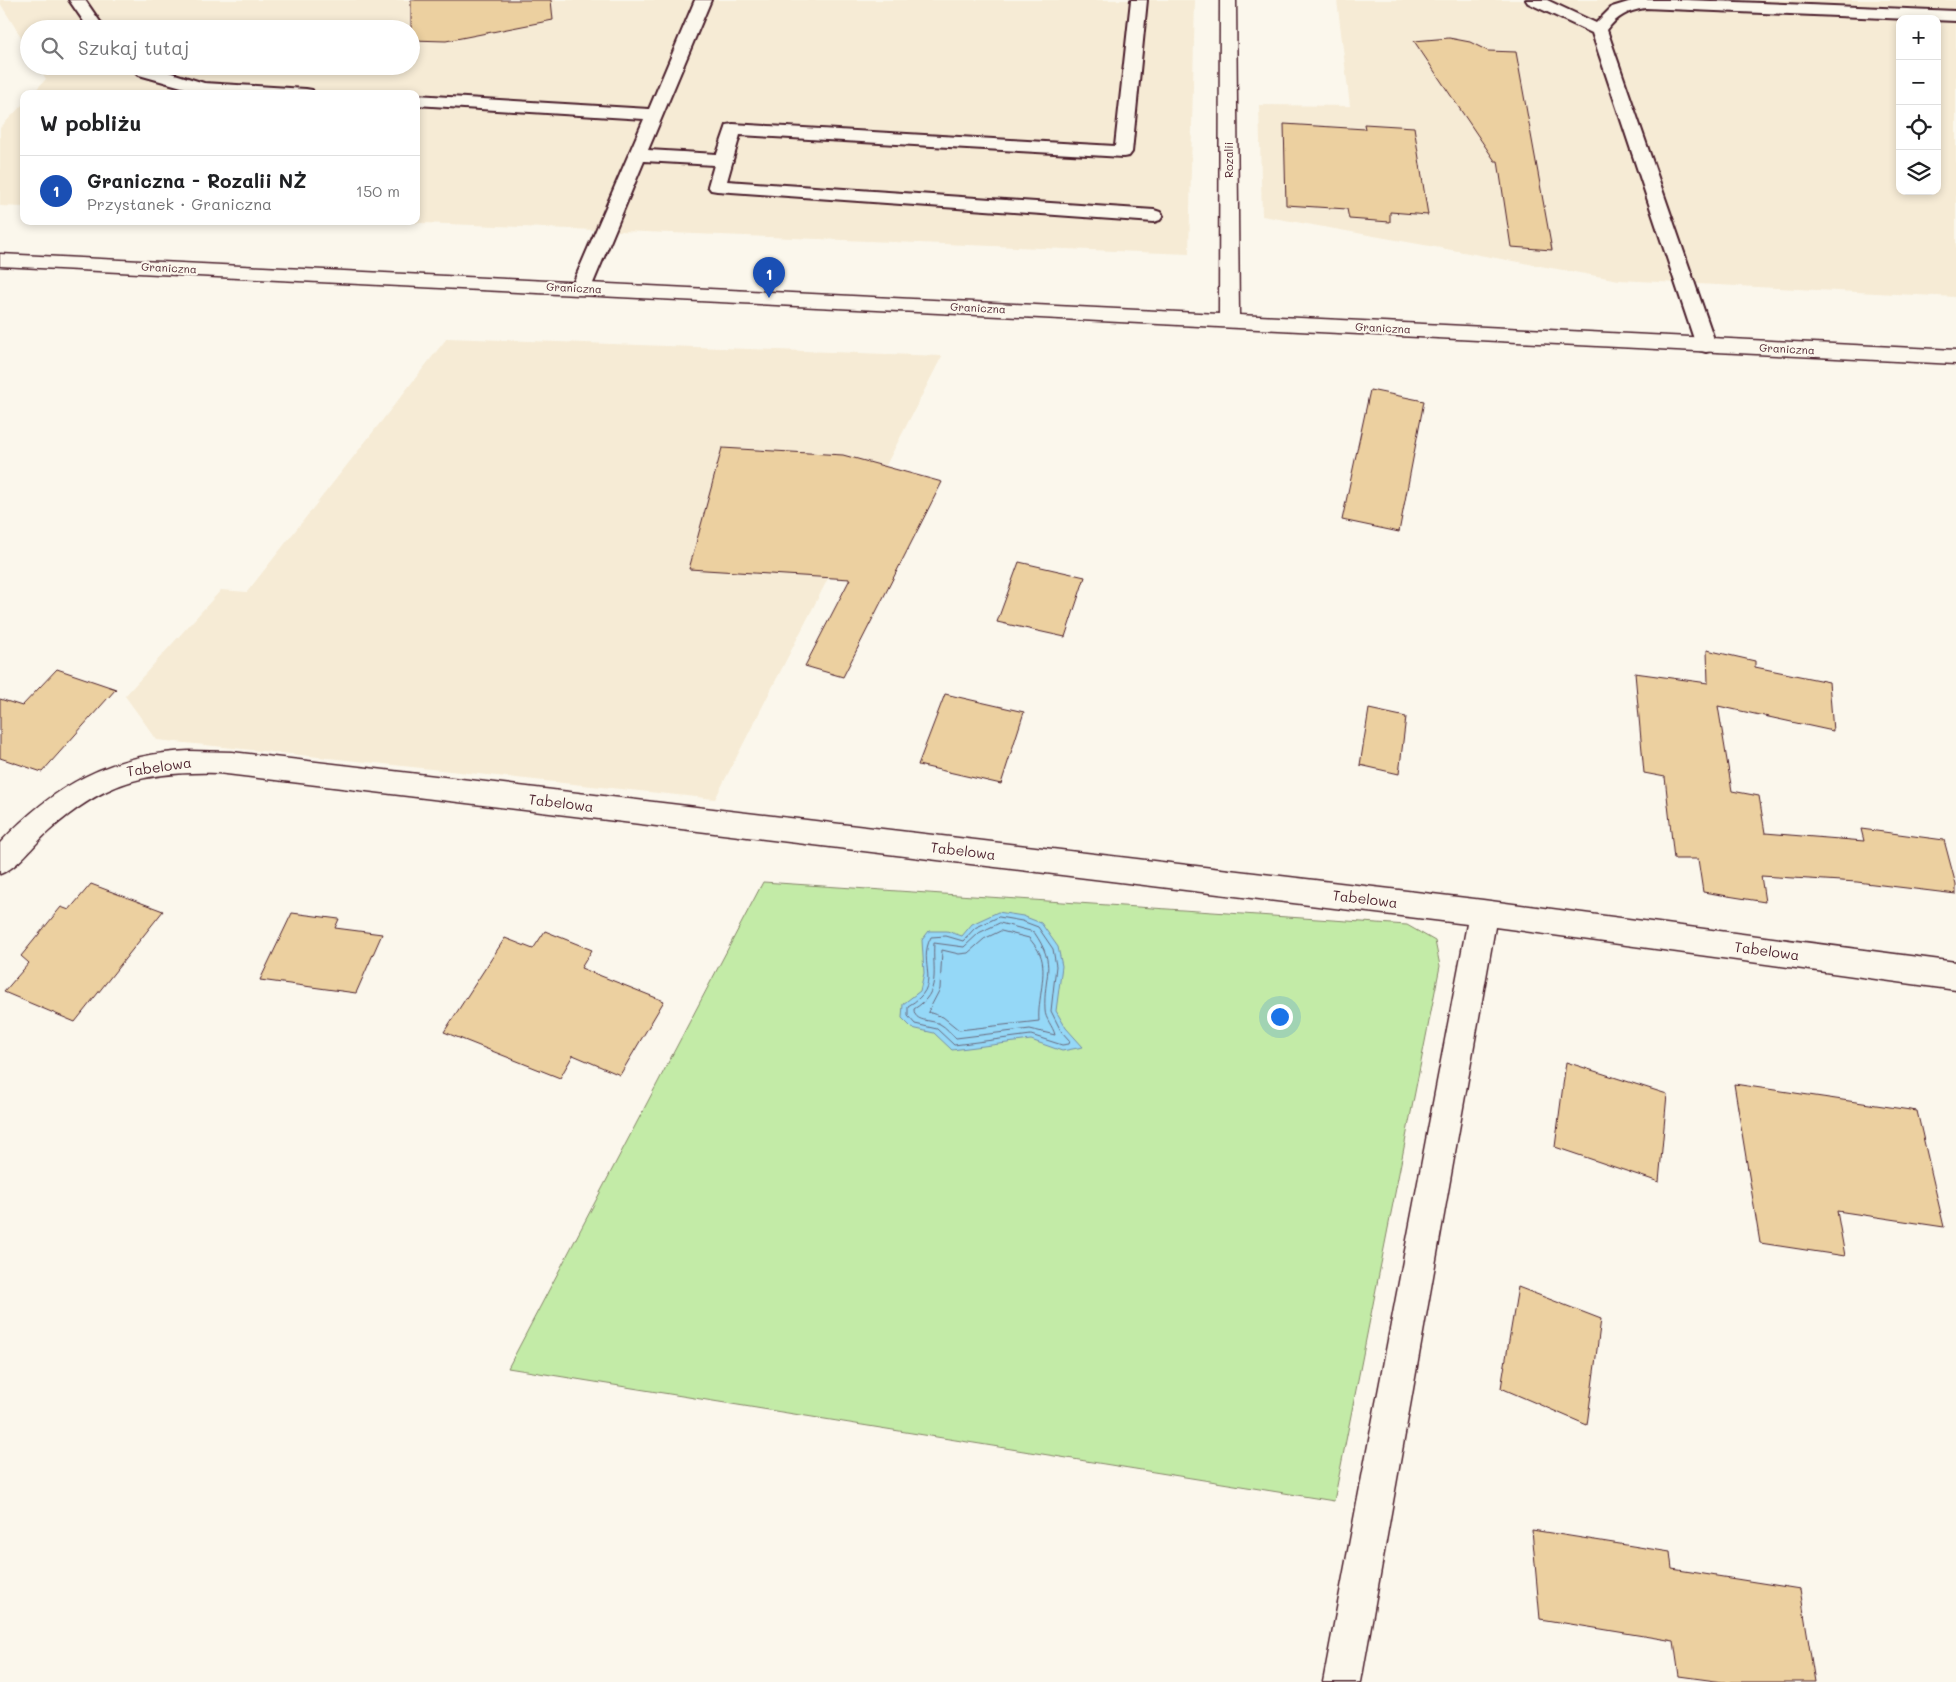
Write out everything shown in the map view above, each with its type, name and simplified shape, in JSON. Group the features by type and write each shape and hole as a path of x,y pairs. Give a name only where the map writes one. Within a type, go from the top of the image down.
{"street":[{"name":"Rozalii","path":"1228,0 1229,320"},
{"name":"Graniczna","path":"0,260 1956,357"},
{"name":"Tabelowa","path":"0,862 16,844 84,789 118,773 189,760 241,764 1483,913 1956,976"},
{"path":"1342,1682 1483,913"}],"lane":[{"path":"77,0 91,20"},
{"path":"581,288 703,0"},
{"path":"1139,0 1123,152 733,129 717,186 1154,216"},
{"path":"1534,0 1599,30 1706,345"},
{"path":"1599,30 1609,15 1626,6 1645,3 1956,16"},
{"path":"159,75 203,88 237,90"},
{"path":"420,100 654,114"},
{"path":"637,155 724,160"}],"shaded area":[{"path":"0,0 1195,0 1189,254 420,223 420,90 36,90 46,79 44,75 420,75 420,20 20,20 20,35"},
{"path":"1337,0 1956,0 1956,297 1619,280 1262,216 1259,105 1350,106"},
{"path":"20,107 20,207 0,206 0,128"},
{"path":"447,338 942,356 715,799 157,740 125,696 221,590 247,592"}],"green space":[{"path":"763,882 1407,925 1435,941 1440,966 1334,1501 508,1368"}],"water":[{"path":"998,912 1023,916 1041,923 1058,947 1062,966 1056,1011 1066,1028 1083,1047 1062,1051 1031,1040 952,1050 934,1033 912,1028 902,1018 903,1004 920,991 924,973 922,940 929,931 947,931 962,936 972,924"}],"building":[{"path":"411,0 551,0 553,20 446,41 420,40 420,20 411,20"},
{"path":"1449,38 1470,42 1488,51 1516,52 1552,250 1511,247 1498,161 1495,161 1414,41"},
{"path":"1284,124 1365,129 1364,124 1414,127 1428,215 1390,212 1390,222 1349,219 1347,209 1286,205"},
{"path":"1370,390 1424,401 1399,532 1342,520"},
{"path":"722,448 843,455 942,482 843,677 805,666 850,579 689,569"},
{"path":"1019,562 1085,577 1065,637 997,622"},
{"path":"1707,650 1755,661 1755,667 1829,682 1833,731 1718,706 1732,791 1759,796 1765,833 1864,841 1861,829 1944,840 1956,885 1956,894 1857,882 1761,876 1765,902 1703,892 1698,859 1674,859 1665,777 1644,773 1635,673 1708,683"},
{"path":"57,669 116,689 42,772 0,758 0,699 22,706"},
{"path":"945,694 1024,712 1001,784 918,765"},
{"path":"1369,709 1406,717 1399,774 1360,765"},
{"path":"91,884 163,911 75,1022 4,992 29,963 21,956 61,907 69,910"},
{"path":"292,913 339,919 335,928 382,934 356,993 260,980"},
{"path":"545,931 592,950 581,968 664,1001 620,1075 573,1055 560,1078 444,1032 505,938 533,949"},
{"path":"1566,1062 1667,1094 1659,1182 1555,1147"},
{"path":"1734,1084 1917,1111 1944,1227 1837,1211 1845,1256 1760,1243"},
{"path":"1518,1287 1601,1319 1587,1425 1501,1388"},
{"path":"1532,1530 1670,1552 1672,1569 1800,1589 1815,1682 1723,1682 1679,1676 1674,1641 1540,1619"}],"place":[{"name":"Graniczna - Rozalii NŻ","path":"769,298"}]}
